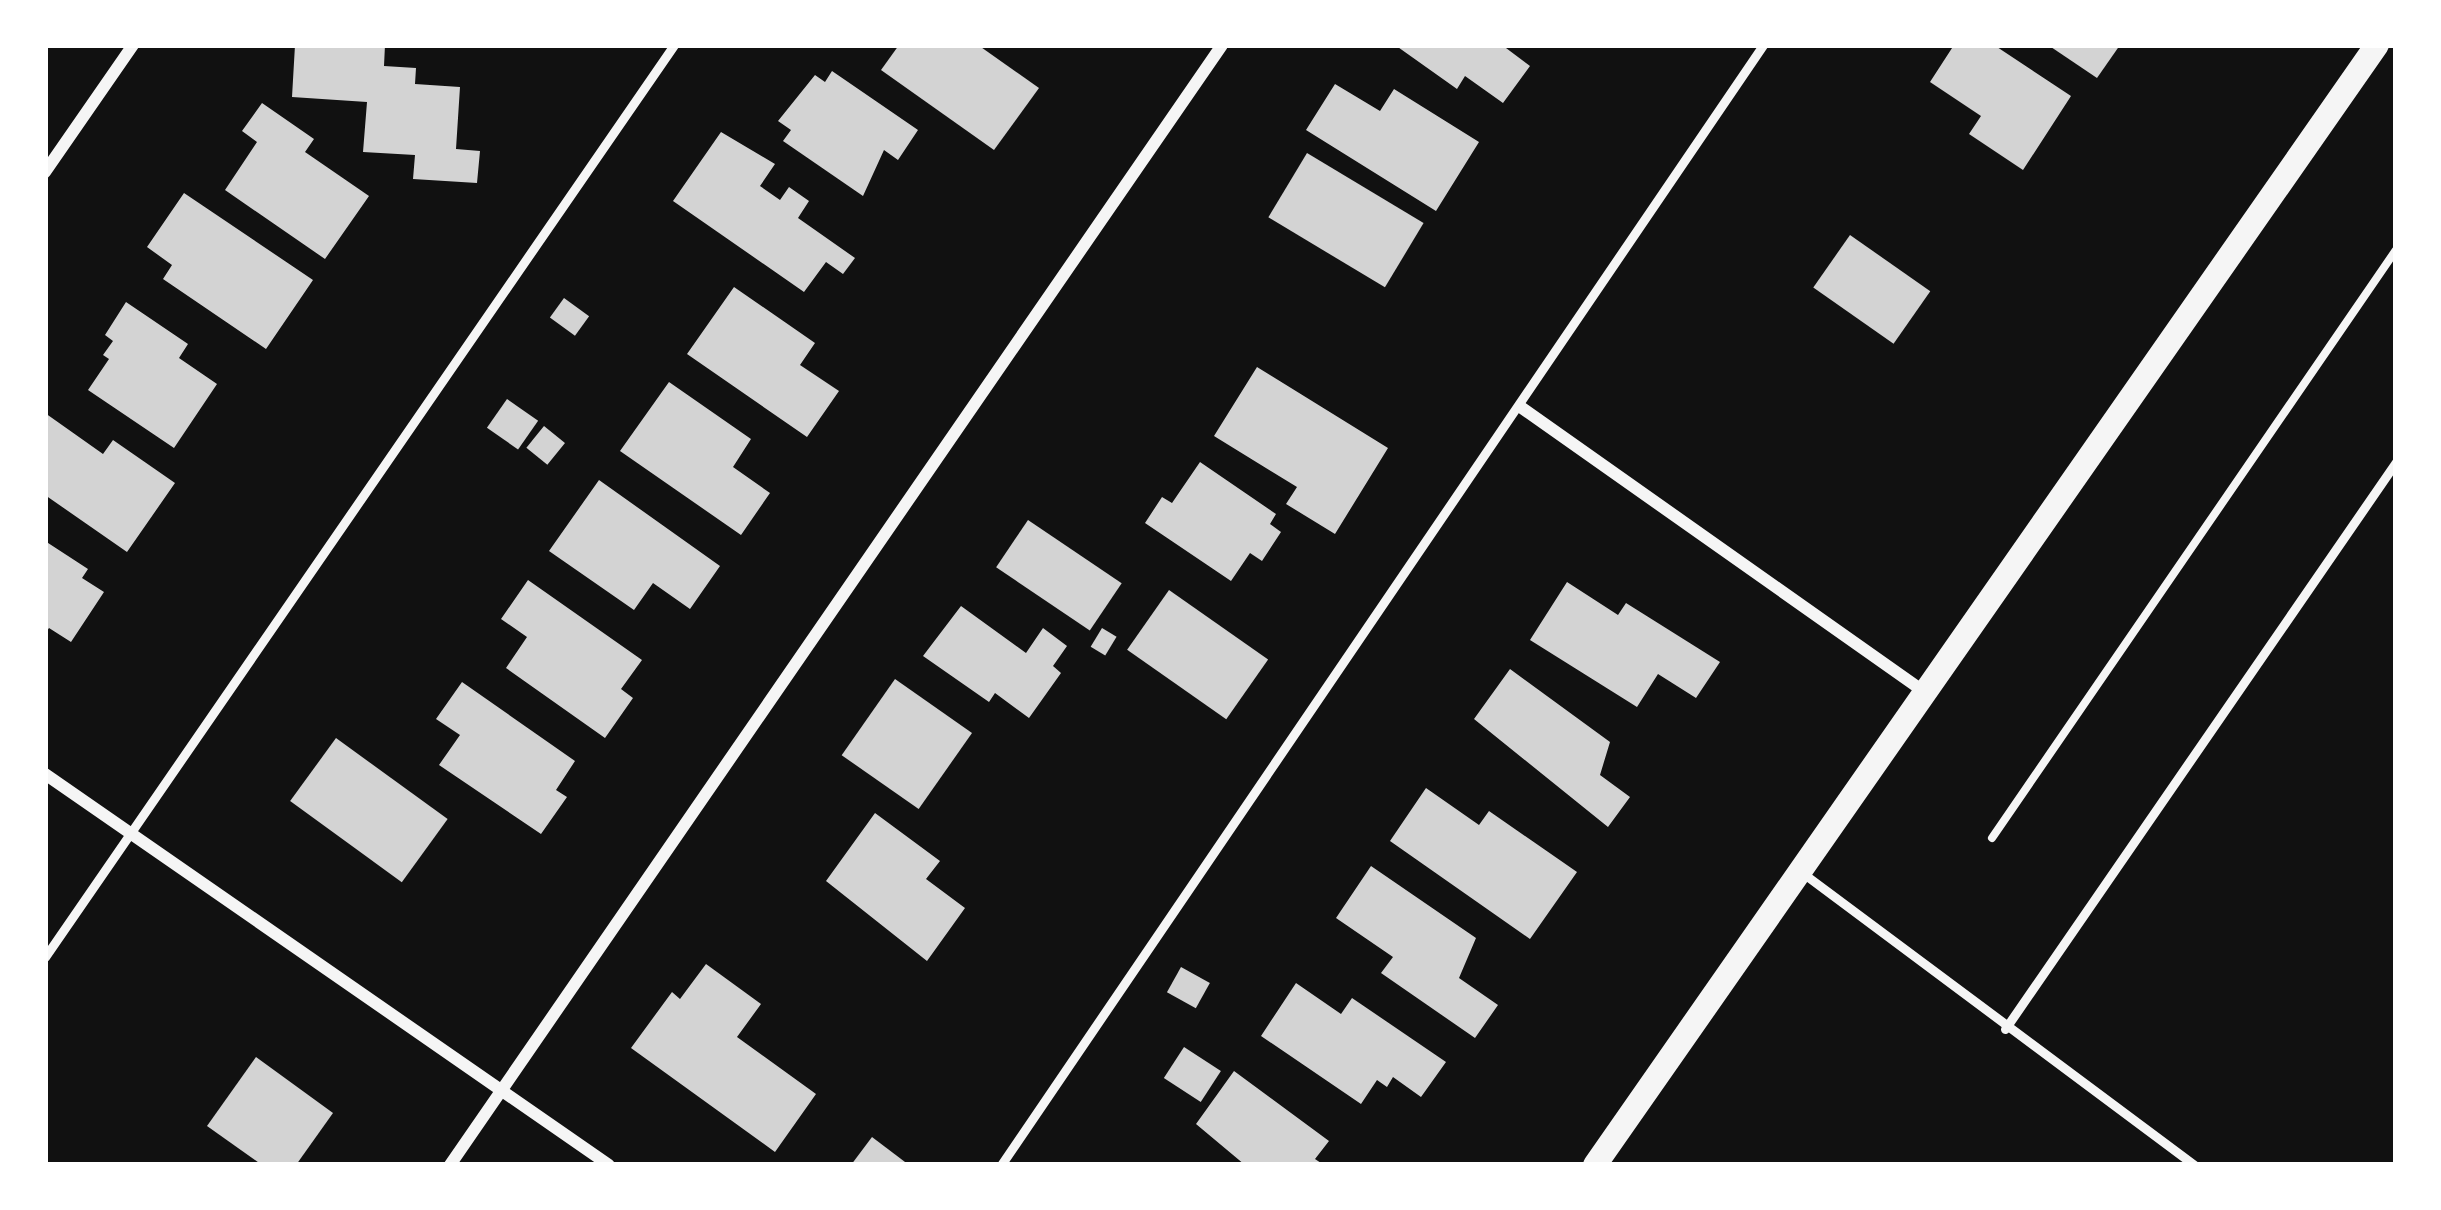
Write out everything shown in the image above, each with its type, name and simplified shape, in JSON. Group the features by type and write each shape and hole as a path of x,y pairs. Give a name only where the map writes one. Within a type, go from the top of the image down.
{"main road":[{"path":"1595,1165 2377,45"}],"street":[{"path":"45,172 133,45"},
{"path":"450,1165 1222,45"},
{"path":"1522,408 1924,692"},
{"path":"45,774 609,1165"}],"lane":[{"path":"45,958 674,45"},
{"path":"1001,1165 1522,408 1763,45"},
{"path":"2005,1029 2396,461"},
{"path":"1800,871 2005,1029 2195,1165"}],"path":[{"path":"1992,838 2396,250"}],"building":[{"path":"295,45 385,45 384,66 416,68 415,84 460,87 456,149 480,151 477,183 413,179 415,155 363,152 367,102 292,97"},
{"path":"899,45 978,45 1039,88 994,150 881,70"},
{"path":"1395,45 1502,45 1530,66 1503,103 1465,76 1457,89"},
{"path":"1954,45 1994,45 2071,96 2023,170 1969,134 1981,116 1930,82"},
{"path":"2048,45 2120,45 2097,78"},
{"path":"832,71 918,130 898,160 884,150 863,196 783,141 791,130 778,121 815,75 825,82"},
{"path":"1335,84 1380,111 1394,89 1479,142 1436,211 1306,130"},
{"path":"262,103 314,139 305,152 369,196 325,259 225,190 257,142 242,131"},
{"path":"721,132 775,164 760,186 780,200 789,187 809,201 798,218 855,258 843,274 826,262 804,292 673,201"},
{"path":"1307,153 1424,223 1385,287 1268,217"},
{"path":"184,193 313,280 266,349 163,279 172,265 147,247"},
{"path":"1850,235 1930,291 1894,344 1813,287"},
{"path":"734,287 815,343 800,365 839,391 807,437 687,354"},
{"path":"564,298 589,316 575,336 550,317"},
{"path":"126,302 188,344 179,358 217,384 174,448 88,390 109,359 103,355 113,341 105,335"},
{"path":"1257,367 1388,448 1335,534 1286,504 1297,487 1214,436"},
{"path":"669,382 751,439 733,467 770,493 741,535 620,451"},
{"path":"507,399 538,421 518,449 487,428"},
{"path":"45,413 103,454 113,440 175,483 127,552 45,495"},
{"path":"544,426 565,443 547,465 526,448"},
{"path":"1200,462 1276,514 1270,524 1281,532 1262,561 1250,553 1231,581 1145,523 1162,497 1172,503"},
{"path":"599,480 720,566 690,609 653,583 634,610 549,551"},
{"path":"1028,520 1122,583 1090,630 996,567"},
{"path":"45,541 88,569 82,578 104,592 71,642 49,628 45,634"},
{"path":"528,580 642,660 621,689 633,698 605,738 506,668 527,637 501,619"},
{"path":"1567,582 1618,615 1626,603 1720,662 1696,698 1658,674 1637,707 1530,640"},
{"path":"1169,590 1268,659 1226,719 1127,650"},
{"path":"961,606 1026,653 1043,628 1067,646 1053,666 1061,673 1029,718 995,693 989,702 923,656"},
{"path":"1102,628 1117,637 1105,656 1091,647"},
{"path":"1510,669 1610,742 1600,775 1630,797 1608,827 1474,719"},
{"path":"895,679 972,733 919,809 842,755"},
{"path":"462,682 575,761 556,790 567,797 541,834 439,765 460,735 436,719"},
{"path":"336,738 448,819 402,882 290,801"},
{"path":"1426,788 1479,825 1489,811 1577,872 1530,939 1390,841"},
{"path":"875,813 940,861 926,879 965,908 927,961 826,881"},
{"path":"1371,866 1476,938 1459,978 1498,1005 1475,1038 1381,973 1393,957 1336,918"},
{"path":"706,964 761,1004 737,1037 816,1094 775,1152 631,1048 672,992 680,999"},
{"path":"1181,967 1210,983 1196,1008 1167,992"},
{"path":"1296,983 1341,1014 1352,998 1446,1062 1421,1097 1393,1077 1387,1087 1377,1080 1361,1104 1261,1036"},
{"path":"1184,1047 1221,1071 1201,1102 1164,1078"},
{"path":"256,1057 333,1113 296,1165 262,1165 207,1126"},
{"path":"1234,1071 1329,1141 1315,1159 1324,1165 1245,1165 1196,1124"},
{"path":"872,1137 909,1165 851,1165"}]}
